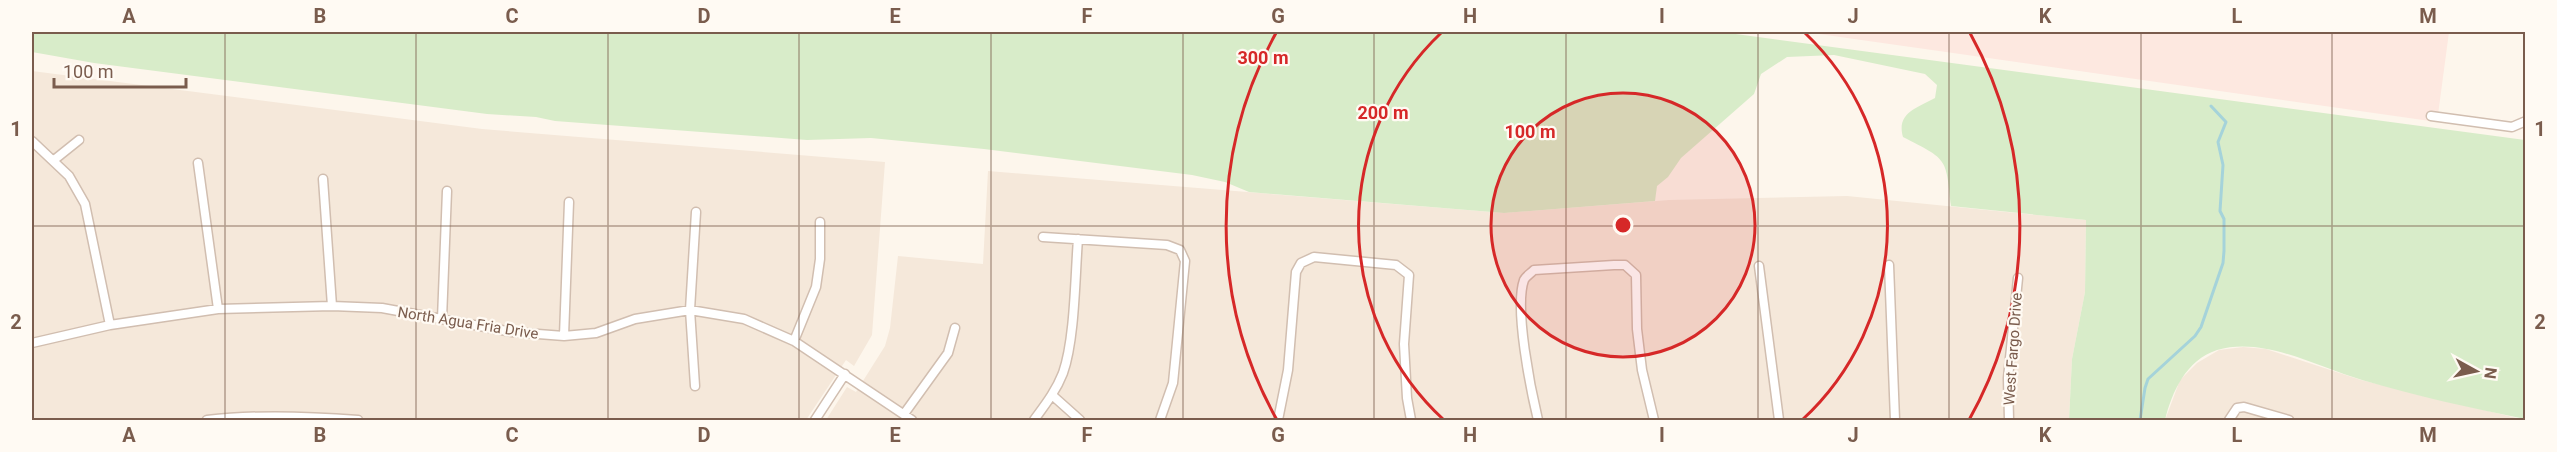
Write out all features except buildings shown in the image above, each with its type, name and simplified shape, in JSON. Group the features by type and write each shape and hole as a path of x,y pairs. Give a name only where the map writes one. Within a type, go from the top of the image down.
{"street":[{"path":"2432,116 2512,127 2526,121"},
{"path":"54,160 79,140"},
{"path":"32,141 69,176 85,204 110,325"},
{"path":"198,163 218,309"},
{"path":"323,179 332,306"},
{"path":"442,319 447,191"},
{"path":"564,336 569,202"},
{"path":"695,386 690,310 696,212"},
{"path":"794,341 816,287 820,259 820,222"},
{"path":"1043,237 1167,245 1180,250 1185,261 1173,383 1160,420"},
{"path":"1034,420 1052,395 1064,371 1069,345 1078,239"},
{"path":"1278,420 1288,370 1296,272 1301,263 1314,257 1396,265 1409,274 1404,344 1407,398 1411,420"},
{"path":"1538,420 1531,393 1522,320 1522,288 1525,278 1534,270 1614,265 1625,265 1632,270 1637,282 1637,329 1642,370 1654,420"},
{"path":"1889,265 1895,420"},
{"path":"1759,267 1779,420"},
{"name":"West Fargo Drive","path":"2009,420 2008,378 2018,278"},
{"name":"North Agua Fria Drive","path":"32,343 110,325 218,309 332,306 382,308 512,332 564,336 596,333 635,319 690,310 744,319 794,341 912,420"},
{"path":"904,414 948,353 955,328"},
{"path":"815,420 845,374"},
{"path":"1052,395 1080,420"},
{"path":"2229,420 2237,408 2252,409 2289,420"},
{"path":"207,420 318,417 357,420"}],"shaded area":[{"path":"1805,32 2449,32 2437,122"},
{"path":"32,71 482,129 885,162 872,335 854,366 846,360 806,420 32,420"},
{"path":"988,171 1504,213 1669,200 1847,196 2086,220 2085,292 2072,359 2069,420 826,420 847,387 856,392 885,346 890,328 898,256 983,264"},
{"path":"2243,347 2266,349 2361,380 2525,420 2165,420 2180,380 2197,363 2219,350"}],"green space":[{"path":"32,32 1721,32 2525,140 2525,419 2382,386 2272,350 2235,347 2217,350 2206,355 2189,369 2176,388 2165,420 2069,420 2072,359 2085,292 2086,220 1951,206 1948,177 1942,161 1928,150 1903,137 1902,129 1905,117 1910,112 1935,98 1937,85 1925,74 1834,55 1787,57 1761,74 1754,94 1681,158 1668,177 1657,186 1655,201 1504,213 1249,192 1225,182 1192,175 984,149 871,138 807,140 487,114 94,63 32,52"}],"waterway":[{"path":"2140,420 2148,379 2195,336 2201,327 2223,263 2224,219 2220,211 2223,165 2218,142 2226,122 2211,106"}]}
